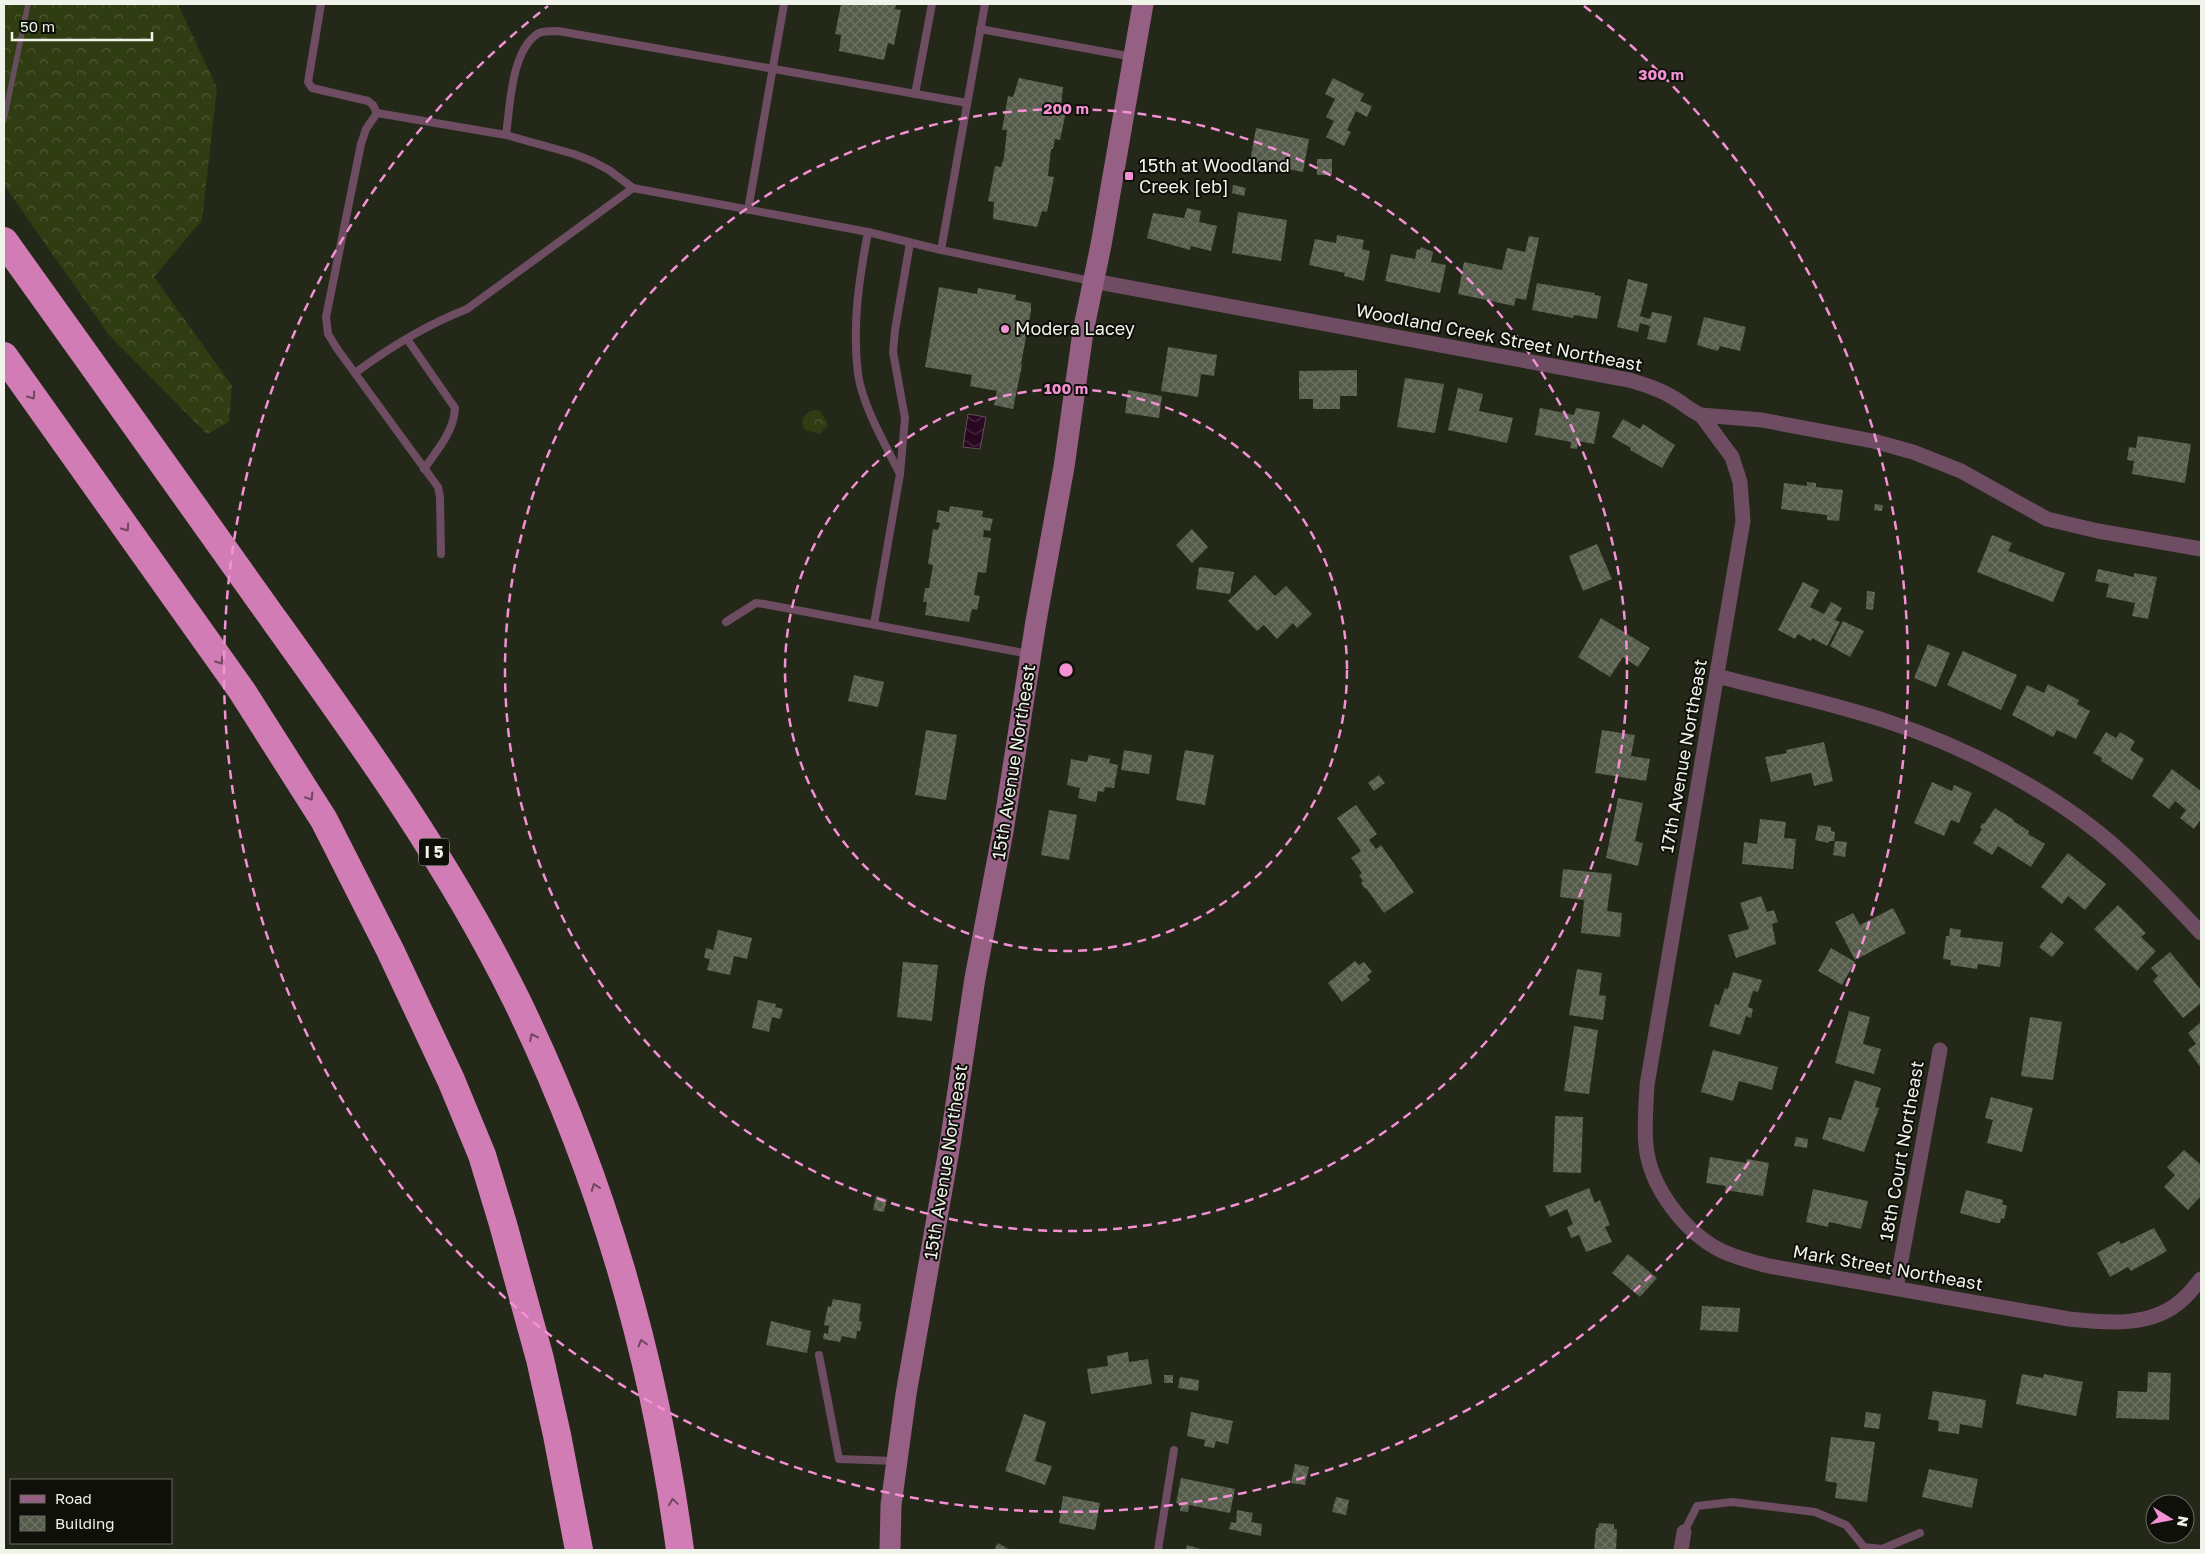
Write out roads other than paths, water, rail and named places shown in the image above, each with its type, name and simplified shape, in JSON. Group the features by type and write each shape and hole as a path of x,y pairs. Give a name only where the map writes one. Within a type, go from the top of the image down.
{"highway":[{"name":"I 5","path":"4,241 369,752 444,868 515,997 546,1064 574,1133 600,1203 623,1274 643,1346 659,1419 680,1550"},
{"path":"4,356 242,691 324,820 390,950 451,1080 484,1164 503,1224 540,1359 559,1444 579,1550"}],"street":[{"name":"15th Avenue Northeast","path":"890,1550 889,1522 906,1394 950,1144 975,978 1003,831 1031,654 1064,467 1083,332 1143,4"},
{"name":"Woodland Creek Street Northeast","path":"1093,282 1629,380 1653,387 1701,415 1762,420 1873,441 1913,452 1961,471 2047,519 2098,531 2201,549"},
{"name":"17th Avenue Northeast","path":"1645,1113 1648,1085 1743,521 1740,482 1732,457 1701,415"},
{"path":"1717,676 1889,722 1989,763 2070,812 2118,849 2155,884 2201,933"},
{"name":"18th Court Northeast","path":"1896,1288 1940,1050"},
{"name":"Mark Street Northeast","path":"1645,1113 1646,1148 1659,1189 1676,1213 1707,1242 1735,1257 1769,1266 2068,1319 2099,1322 2128,1322 2157,1314 2183,1300 2201,1279"},
{"path":"1681,1550 1684,1532"}],"lane":[{"path":"322,4 308,82 312,88 368,101 373,105 377,113"},
{"path":"748,210 784,4"},
{"path":"915,94 932,4"},
{"path":"941,250 985,4"},
{"path":"980,29 1134,57"},
{"path":"506,135 515,74 523,49 539,33 558,30 967,104"},
{"path":"377,113 506,135 592,161 609,170 633,188 868,232 941,250 1093,282"},
{"path":"377,113 366,129 361,144 326,317 328,334 438,487 440,497 441,554"},
{"path":"355,373 407,338 437,321 466,309 633,188"},
{"path":"868,232 858,283 856,326 858,375 875,422 900,474"},
{"path":"874,624 900,474 905,418 893,352 894,330 910,243"},
{"path":"407,338 456,408 455,419 451,429 424,469"},
{"path":"726,622 756,603 1031,654"},
{"path":"819,1355 839,1459 897,1461"},
{"path":"1158,1550 1174,1450"},
{"path":"1684,1532 1697,1506 1732,1502 1815,1512 1846,1525 1864,1546 1882,1549 1920,1533"}],"water":[{"path":"968,414 986,417 980,449 963,447"}],"waterway":[{"path":"4,120 28,4"}],"place":[{"name":"15th at Woodland Creek [eb]","path":"1129,176"},
{"name":"Modera Lacey","path":"1005,329"}]}
